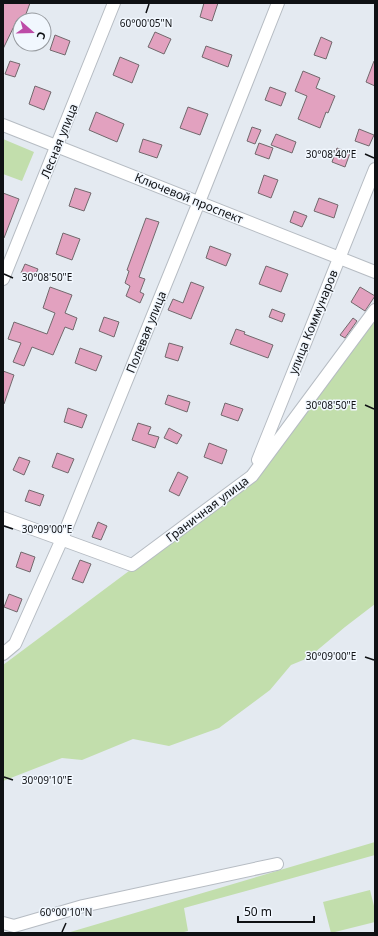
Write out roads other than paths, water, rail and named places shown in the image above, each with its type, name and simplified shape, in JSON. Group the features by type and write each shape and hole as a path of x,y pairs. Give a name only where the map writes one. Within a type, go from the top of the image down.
{"street":[{"name":"Лесная улица","path":"3,279 114,3"},
{"name":"Полевая улица","path":"3,654 14,644 62,539 278,3"},
{"name":"Ключевой проспект","path":"3,125 375,272"},
{"name":"улица Коммунаров","path":"252,476 375,169"},
{"name":"Граничная улица","path":"62,539 132,565 252,476 375,310"},
{"path":"3,518 62,539"},
{"path":"3,923 14,926 83,906 277,864"}]}
